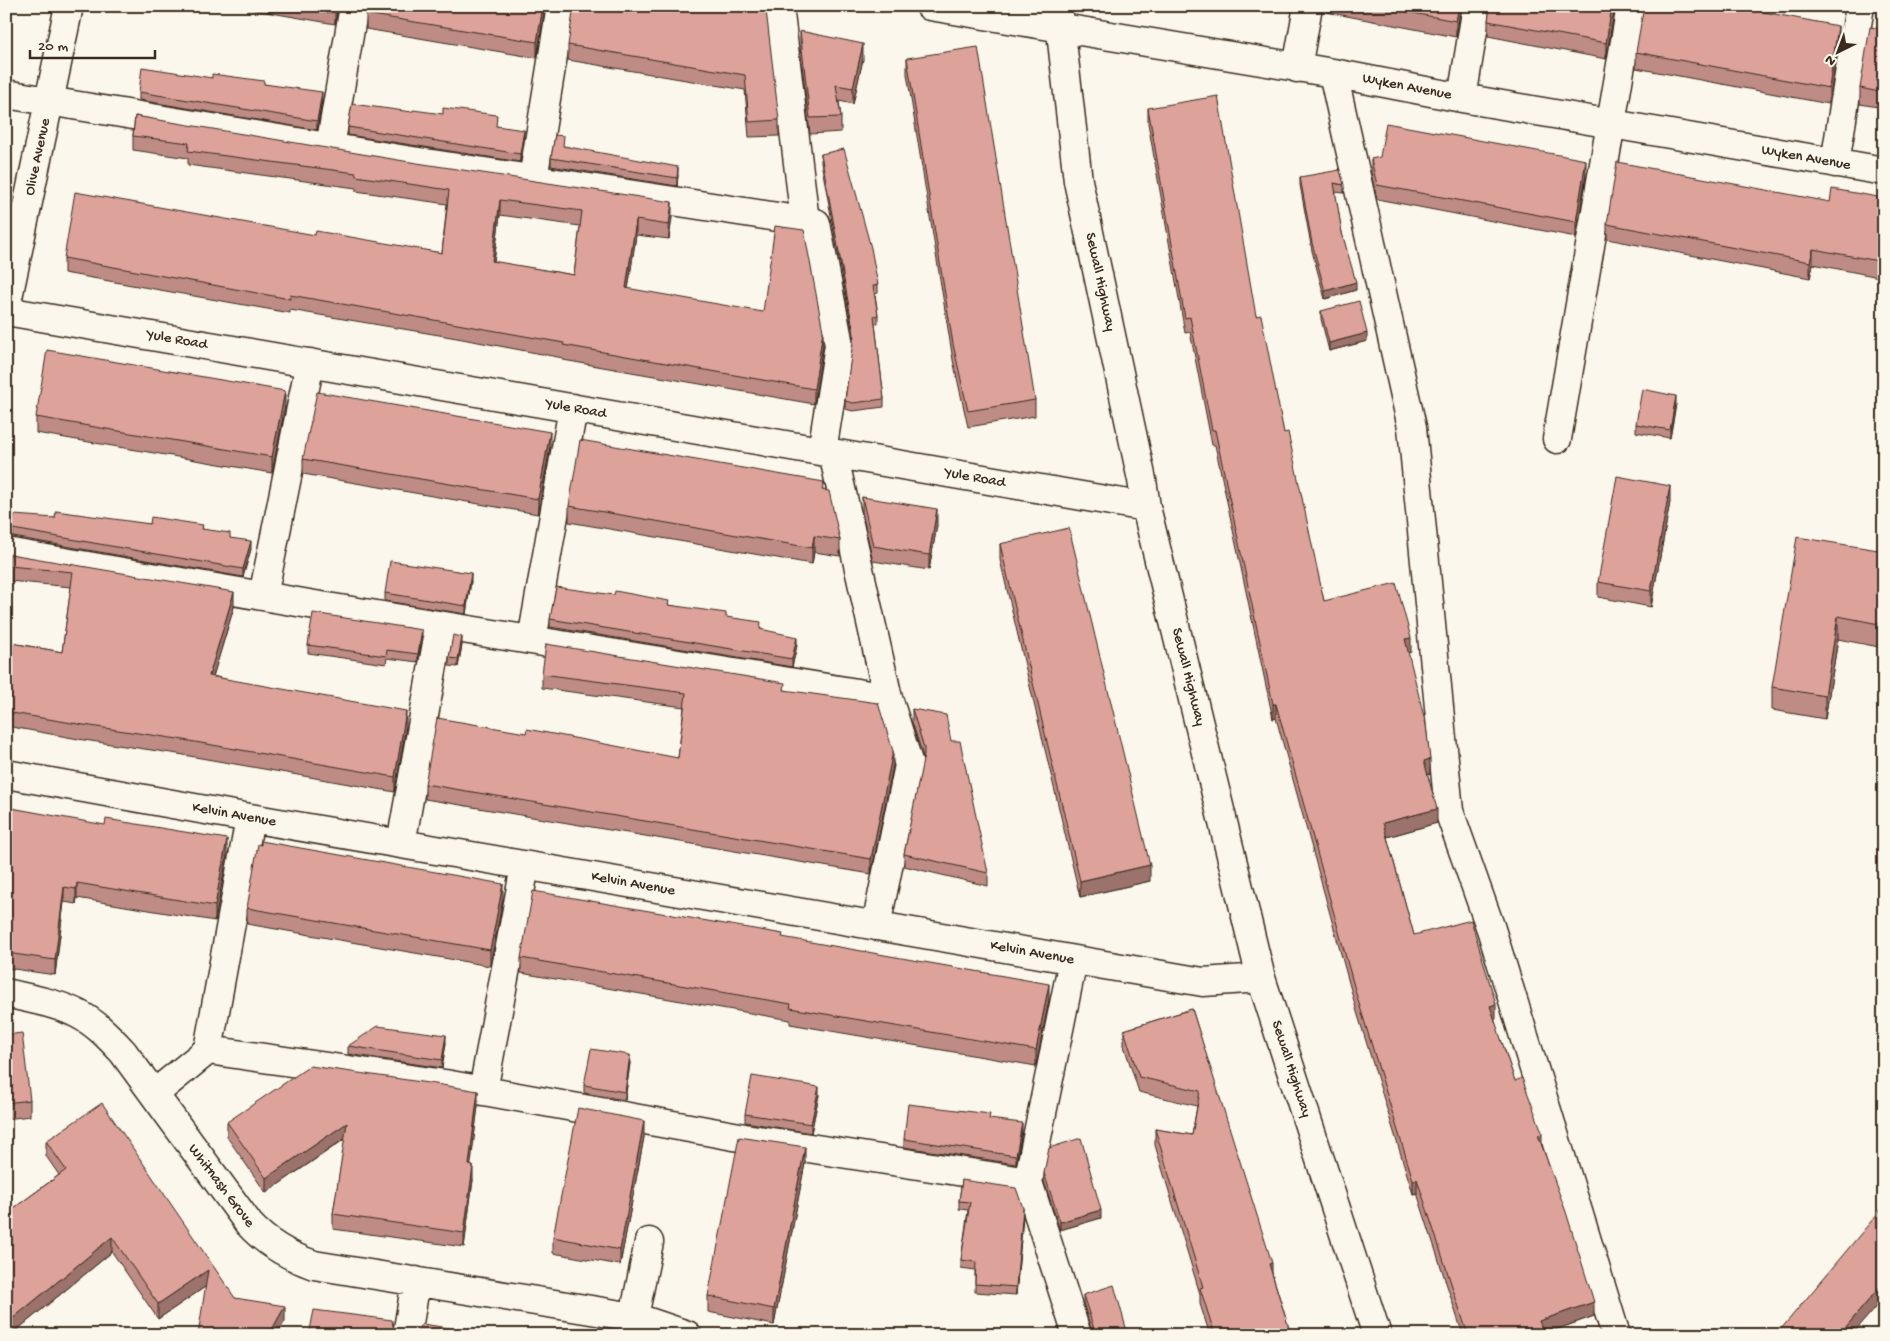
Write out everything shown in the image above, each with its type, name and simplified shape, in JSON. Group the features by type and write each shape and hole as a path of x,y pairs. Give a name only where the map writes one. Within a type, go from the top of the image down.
{"street":[{"name":"Olive Avenue","path":"6,307 69,6"},
{"path":"330,147 354,6"},
{"path":"533,179 562,6"},
{"path":"779,6 805,221"},
{"name":"Wyken Avenue","path":"930,6 1058,17 1297,68 1884,172"},
{"path":"1297,68 1308,6"},
{"path":"1462,98 1477,6"},
{"path":"1557,439 1631,6"},
{"path":"1835,163 1860,6"},
{"name":"Sewall Highway","path":"1058,17 1078,181 1142,480 1146,507 1261,978 1376,1335"},
{"path":"1333,73 1412,427 1449,811 1491,929 1616,1335"},
{"path":"6,94 816,223 839,344 828,452 888,698 909,765 876,926"},
{"name":"Yule Road","path":"6,311 1146,507"},
{"path":"263,596 310,363"},
{"path":"532,640 573,408"},
{"path":"6,552 440,626 888,698"},
{"path":"401,844 440,626"},
{"name":"Kelvin Avenue","path":"6,774 525,866 1203,982 1261,978"},
{"path":"154,1094 208,1050 250,818"},
{"path":"483,1091 525,866"},
{"path":"1073,960 1028,1182 1077,1335"},
{"name":"Whitnash Grove","path":"6,993 60,1007 78,1014 94,1024 123,1052 239,1212 259,1235 298,1260 314,1265 634,1317 687,1335"},
{"path":"208,1050 445,1084 745,1138 1028,1182"},
{"path":"634,1317 649,1242"},
{"path":"407,1335 416,1281"}],"building":[{"path":"322,6 335,6 335,9"},
{"path":"367,6 543,6 537,42 366,14"},
{"path":"574,6 745,6 766,10 779,120 749,122 745,75 568,45"},
{"path":"1375,6 1459,6 1456,21"},
{"path":"1490,6 1612,6 1606,43 1488,21"},
{"path":"1644,6 1732,6 1838,26 1829,88 1636,52"},
{"path":"1870,27 1884,29 1884,93 1860,88"},
{"path":"800,31 863,44 853,88 836,85 841,117 810,118"},
{"path":"978,47 1035,400 968,411 953,344 907,58"},
{"path":"142,67 212,78 212,74 264,81 264,84 322,92 317,121 139,92"},
{"path":"1218,96 1256,316 1261,315 1284,433 1288,432 1324,601 1396,583 1411,638 1405,639 1426,725 1430,759 1424,761 1437,809 1383,823 1414,935 1471,920 1496,1004 1490,1006 1515,1081 1522,1078 1542,1132 1542,1134 1538,1135 1566,1212 1594,1302 1539,1321 1544,1335 1468,1335 1417,1179 1413,1180 1357,997 1276,704 1273,704 1215,430 1212,430 1190,317 1185,318 1148,108"},
{"path":"352,104 412,112 413,110 443,114 443,108 497,115 496,126 524,130 520,154 348,127"},
{"path":"135,116 404,161 672,202 669,225 636,220 626,288 763,312 775,226 804,230 823,331 814,389 563,345 564,343 457,324 290,295 290,299 64,258 75,192 315,235 316,231 442,253 449,190 356,176 356,173 188,151 189,143 133,136","holes":["500,200 582,211 574,275 492,261"]},
{"path":"1386,123 1586,160 1576,222 1377,185 1371,159 1380,157"},
{"path":"555,135 564,136 563,146 678,167 677,178 551,158"},
{"path":"844,149 871,248 878,285 873,286 878,315 874,316 884,399 853,403 845,401 854,334 821,154"},
{"path":"1617,162 1830,202 1832,189 1884,198 1884,262 1813,249 1810,262 1607,224"},
{"path":"1340,170 1344,185 1334,183 1342,233 1356,282 1325,291 1312,243 1300,177"},
{"path":"1359,301 1367,333 1329,343 1321,311"},
{"path":"47,350 285,391 272,457 36,417"},
{"path":"1642,389 1676,396 1670,430 1636,424"},
{"path":"317,392 550,432 538,499 303,459"},
{"path":"580,440 824,482 822,490 829,491 840,540 814,536 812,548 569,506"},
{"path":"1617,476 1670,486 1651,591 1598,582"},
{"path":"862,497 937,509 929,555 873,546"},
{"path":"56,511 150,524 151,517 203,525 202,529 230,533 230,538 251,541 243,569 13,529 14,515 55,518"},
{"path":"1884,520 1884,625 1838,616 1825,696 1772,687 1797,537 1878,550"},
{"path":"1069,528 1150,865 1080,881 1000,544"},
{"path":"10,554 234,592 209,676 406,711 395,777 178,739 6,712 6,642 62,652 73,572 9,566"},
{"path":"390,561 471,573 466,606 385,593"},
{"path":"556,587 614,595 615,591 669,601 668,605 726,613 726,617 761,622 760,629 797,637 792,659 550,619"},
{"path":"313,613 422,630 418,654 387,650 386,656 308,645"},
{"path":"453,635 462,637 458,659 449,658"},
{"path":"546,644 785,683 784,690 878,703 893,751 871,859 425,784 437,718 526,733 527,729 678,758 686,693 542,674"},
{"path":"912,709 946,715 951,741 960,741 988,873 904,854 924,755 924,748"},
{"path":"6,807 105,825 106,819 227,839 215,906 77,883 76,889 64,887 55,960 7,953 9,943 6,942"},
{"path":"261,841 503,884 490,950 247,908 258,844 261,845"},
{"path":"533,891 783,934 782,937 1049,984 1036,1050 790,1008 791,1004 521,958"},
{"path":"1192,1009 1272,1263 1269,1264 1291,1335 1215,1335 1200,1288 1203,1287 1155,1129 1192,1135 1200,1091 1139,1077 1124,1030"},
{"path":"378,1026 446,1035 442,1060 348,1046"},
{"path":"22,1033 30,1100 6,1103 6,1035"},
{"path":"591,1049 630,1055 625,1092 584,1085"},
{"path":"310,1066 478,1091 469,1165 473,1166 464,1233 333,1214 347,1123 266,1178 227,1122"},
{"path":"752,1076 819,1087 811,1124 745,1114"},
{"path":"102,1103 235,1298 285,1306 269,1335 198,1335 208,1270 158,1304 112,1237 12,1319 6,1314 6,1200 14,1208 66,1170 46,1141"},
{"path":"908,1104 990,1114 989,1119 1022,1123 1016,1156 904,1139"},
{"path":"578,1108 644,1121 620,1250 553,1237"},
{"path":"739,1137 805,1147 774,1309 708,1296"},
{"path":"1081,1138 1101,1210 1060,1222 1044,1173 1049,1148"},
{"path":"962,1180 1016,1188 1023,1208 1016,1287 975,1284 976,1262 961,1260 970,1202 959,1201"},
{"path":"1884,1206 1884,1282 1839,1335 1776,1335"},
{"path":"1114,1285 1128,1335 1096,1335 1083,1295"},
{"path":"314,1310 392,1320 397,1332 403,1335 309,1335"},
{"path":"422,1324 496,1335 410,1335 419,1330"}]}
